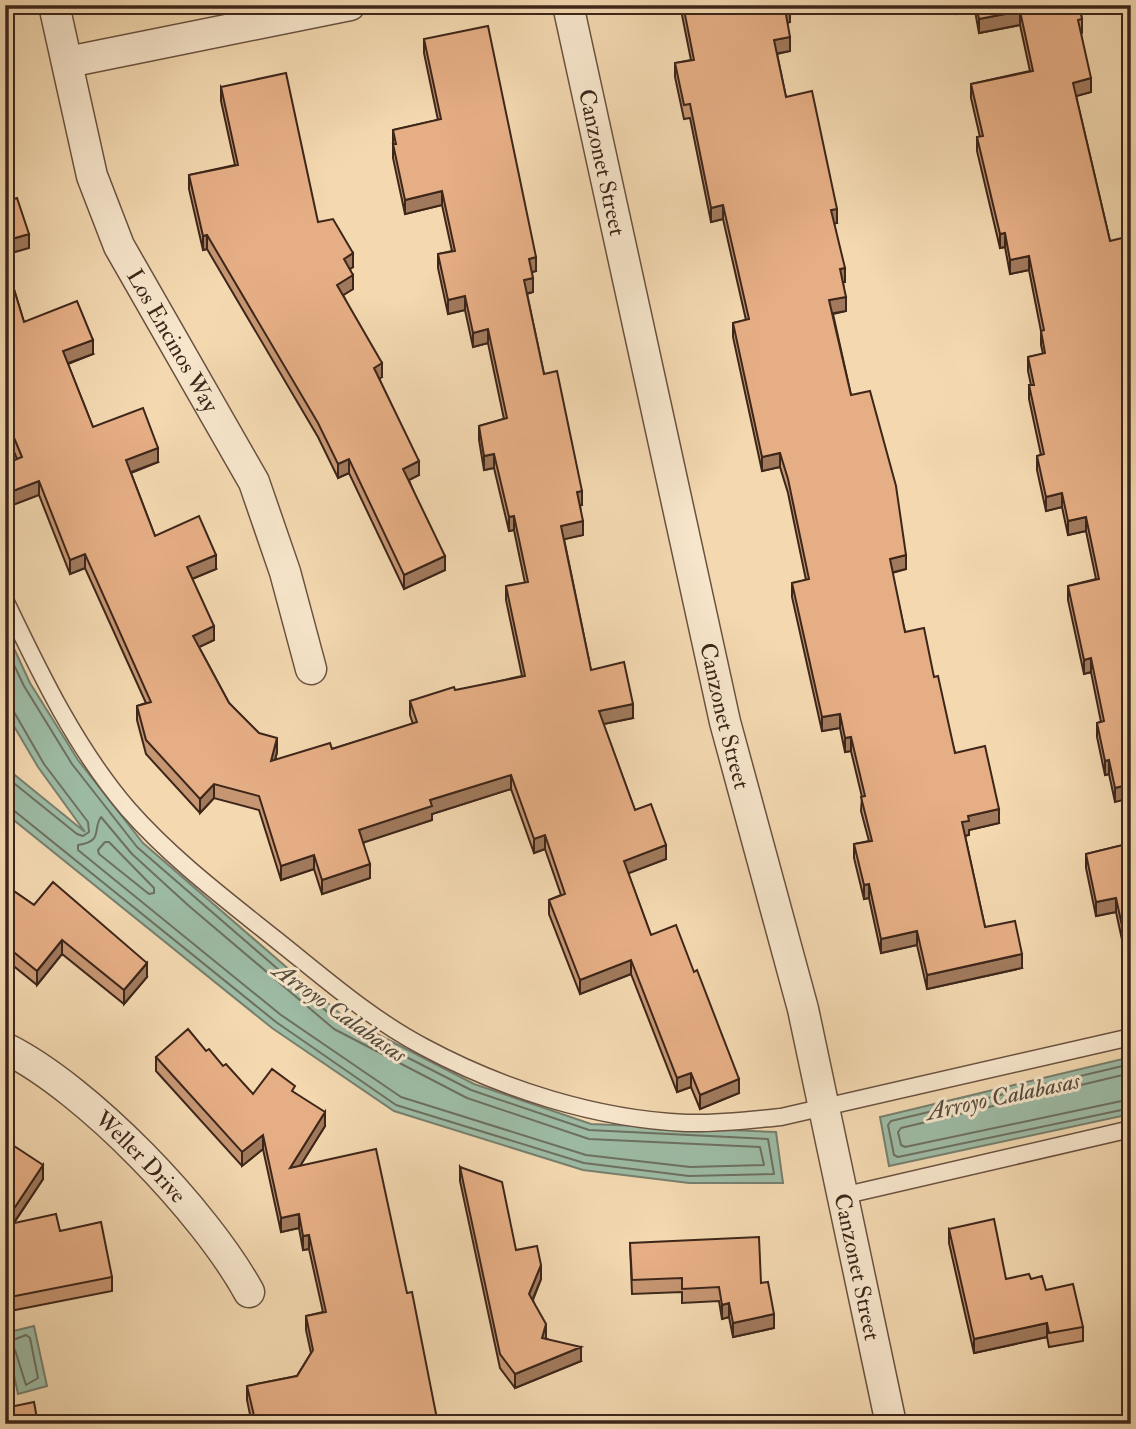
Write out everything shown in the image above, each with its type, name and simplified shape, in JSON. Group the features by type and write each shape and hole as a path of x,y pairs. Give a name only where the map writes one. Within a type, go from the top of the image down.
{"street":[{"name":"Los Encinos Way","path":"54,5 92,176 119,246 254,482 285,572 311,669"},
{"path":"68,62 350,5"},
{"name":"Canzonet Street","path":"568,5 725,722 803,1009 891,1424"},
{"name":"Weller Drive","path":"5,1048 23,1056 100,1114 229,1256 249,1292"}],"lane":[{"path":"5,600 68,725 127,807 163,846 236,908 365,1010 423,1047 498,1081 570,1104 630,1116 685,1123 737,1122 824,1107 1131,1037"},
{"path":"842,1196 1131,1129"}],"water":[{"path":"5,629 30,683 78,760 143,843 344,1017 474,1084 591,1124 776,1132 783,1183 689,1183 583,1170 394,1111 272,1028 5,813 5,767 85,832 38,767 5,711"},
{"name":"Arroyo Calabasas","path":"1131,1057 1131,1114 889,1166 880,1117"},
{"path":"34,1326 47,1386 18,1394 5,1333"}],"building":[{"path":"683,5 789,5 790,8 785,9 790,37 774,40 786,97 812,91 837,209 831,210 845,268 840,269 846,297 829,300 851,395 870,391 896,486 906,555 890,559 905,632 924,628 955,753 985,746 999,809 968,816 969,821 962,822 985,927 1015,921 1022,954 927,975 917,931 881,939 869,884 864,885 854,844 872,841 861,797 865,796 851,737 845,738 840,714 822,717 792,583 809,579 788,479 780,453 762,457 733,323 749,319 723,205 711,208 690,104 684,105 675,63 694,60"},
{"path":"976,5 1079,5 1082,19 1078,20 1091,78 1073,83 1110,241 1126,237 1131,266 1131,331 1125,333 1131,359 1131,784 1115,788 1109,760 1105,761 1097,723 1104,721 1091,658 1084,660 1068,586 1099,579 1086,517 1068,521 1062,493 1046,497 1037,456 1044,454 1029,385 1034,385 1028,357 1045,353 1041,331 1044,330 1029,256 1010,260 1005,233 1000,234 977,137 983,136 971,84 1033,71 1020,11 979,19"},
{"path":"488,26 536,257 529,259 533,278 524,280 544,374 557,371 582,491 577,492 583,521 561,526 591,670 624,662 633,704 599,711 635,810 651,804 666,845 624,861 651,935 676,925 694,972 697,970 739,1079 700,1095 691,1073 677,1078 631,960 580,980 549,900 565,894 545,835 534,839 511,775 430,800 432,806 359,830 370,864 322,880 314,855 281,866 259,796 214,784 200,799 146,740 137,706 151,702 85,554 70,560 39,481 5,494 5,464 22,457 5,416 5,260 24,322 77,301 93,340 63,351 93,427 143,408 158,448 126,460 155,536 199,516 216,555 187,567 214,626 193,636 229,703 259,733 277,738 271,761 330,743 332,749 417,722 410,701 454,687 455,690 525,676 506,586 528,582 514,516 509,517 494,454 484,456 479,426 507,418 488,329 473,333 465,296 448,300 438,254 455,251 442,191 405,200 393,144 396,144 393,130 441,119 424,39"},
{"path":"286,73 318,222 333,219 353,253 344,259 353,275 337,285 382,363 374,368 419,461 403,469 445,556 404,575 349,459 338,464 318,423 207,235 203,236 189,175 238,165 221,87"},
{"path":"11,197 11,200 17,198 29,234 5,241 5,198"},
{"path":"1131,843 1131,967 1116,898 1096,902 1086,854"},
{"path":"53,882 147,963 124,990 62,940 37,971 5,945 5,885 34,905"},
{"path":"188,1029 206,1051 209,1049 223,1066 226,1064 253,1094 272,1069 295,1086 292,1091 325,1112 290,1168 376,1149 407,1293 412,1292 438,1424 256,1424 247,1386 297,1376 313,1350 306,1316 326,1312 309,1235 303,1236 299,1214 281,1218 263,1135 242,1152 156,1057"},
{"path":"5,1140 43,1165 5,1222"},
{"path":"460,1167 502,1182 516,1250 537,1246 541,1265 529,1294 546,1324 542,1338 581,1347 515,1374 500,1354"},
{"path":"56,1214 60,1231 101,1222 112,1277 5,1298 5,1225"},
{"path":"994,1219 1006,1279 1029,1274 1031,1279 1042,1276 1046,1290 1073,1284 1083,1327 1049,1333 1047,1323 974,1339 949,1229"},
{"path":"759,1237 761,1283 768,1282 774,1314 733,1323 729,1303 722,1305 719,1287 682,1289 682,1278 632,1280 630,1243"},
{"path":"34,1402 38,1424 5,1424 5,1408"}]}
